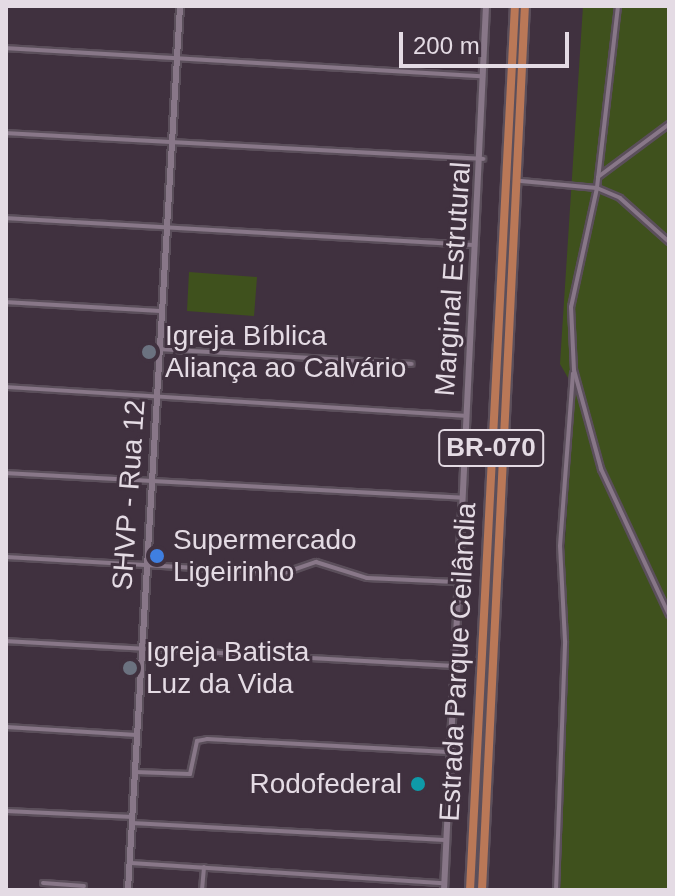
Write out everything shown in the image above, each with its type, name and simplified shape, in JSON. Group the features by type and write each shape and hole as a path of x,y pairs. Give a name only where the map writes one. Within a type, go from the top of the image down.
{"highway":[{"name":"Estrada Parque Ceilândia","path":"470,890 515,6"},
{"name":"Estrada Parque Ceilândia","path":"482,890 521,181 525,6"}],"street":[{"name":"SHVP - Rua 12","path":"128,890 180,6"},
{"name":"Marginal Estrutural","path":"444,886 456,582 483,159 486,6"},
{"path":"556,890 565,641 560,546 574,370 571,307 597,188 618,6"},
{"path":"6,48 485,77"},
{"path":"598,177 669,124"},
{"path":"6,133 483,159"},
{"path":"521,181 597,188 620,198 669,242"},
{"path":"6,218 478,245"},
{"path":"6,302 163,311"},
{"path":"160,349 412,364"},
{"path":"574,370 601,469 669,615"},
{"path":"6,387 157,394 466,416"},
{"path":"6,473 461,498"},
{"path":"6,557 289,573 316,562 367,578 456,582"},
{"path":"6,641 452,666"},
{"path":"6,727 137,735"},
{"path":"135,772 190,774 197,741 207,739 448,752"},
{"path":"6,811 445,840"},
{"path":"131,863 444,886"},
{"path":"202,890 204,867"},
{"path":"43,883 84,886"},
{"path":"50,890 51,883"}],"green space":[{"path":"583,6 669,6 669,890 560,890 569,645 563,571 575,390 560,364"},
{"path":"189,272 257,277 254,316 187,311"}],"place":[{"name":"Igreja Bíblica Aliança ao Calvário","path":"149,352"},
{"name":"Supermercado Ligeirinho","path":"157,556"},
{"name":"Igreja Batista Luz da Vida","path":"130,668"},
{"name":"Rodofederal","path":"418,784"}]}
